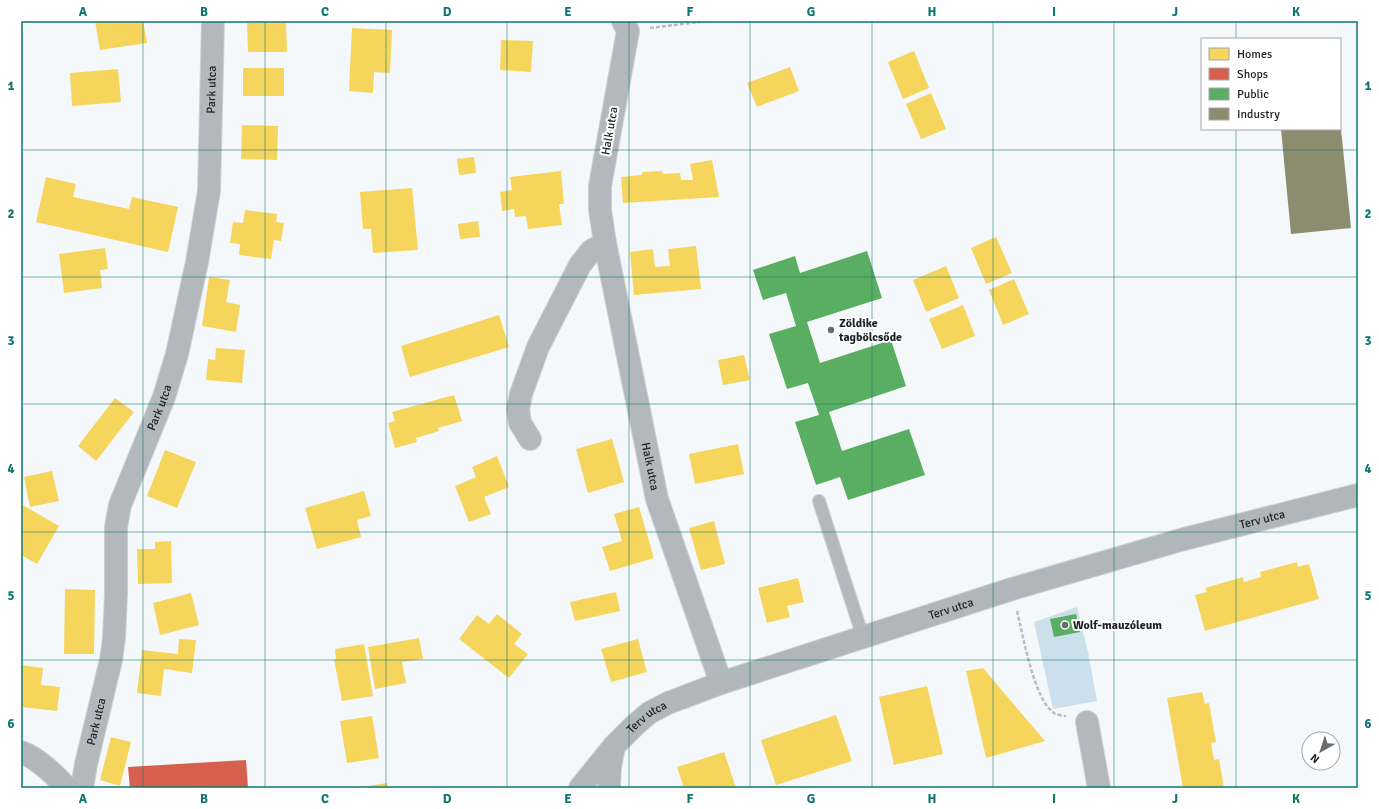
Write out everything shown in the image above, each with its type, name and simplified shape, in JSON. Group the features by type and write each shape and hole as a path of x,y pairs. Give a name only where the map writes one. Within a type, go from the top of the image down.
{"street":[{"name":"Park utca","path":"82,788 86,764 111,660 114,638 116,594 116,527 120,504 164,397 177,354 197,262 208,191 212,21"},
{"name":"Halk utca","path":"625,26 600,186 600,210 605,243 657,500 721,683"},
{"path":"530,439 520,423 518,409 538,347 580,265 591,250 605,243"},
{"name":"Terv utca","path":"580,788 614,746 634,725 649,713 668,703 721,683 1012,589 1184,539 1358,494"},
{"path":"1087,722 1100,788"},
{"path":"609,788 610,767 614,746"},
{"path":"21,752 28,755 53,774 67,788"}],"lane":[{"path":"819,501 863,637"}],"path":[{"path":"625,26 706,21"},
{"path":"1012,589 1036,685 1041,697 1054,713 1087,722"}],"shaded area":[{"path":"1077,607 1088,652 1097,701 1053,709 1034,622"}],"building: Homes":[{"path":"95,21 143,21 147,43 100,50"},
{"path":"286,22 287,52 248,52 247,23"},
{"path":"352,28 392,30 390,73 374,72 373,93 349,91"},
{"path":"501,40 533,41 531,72 500,70"},
{"path":"914,51 929,88 903,99 888,62"},
{"path":"790,67 799,91 757,107 747,83"},
{"path":"243,68 284,68 284,96 243,96"},
{"path":"118,69 121,102 72,106 70,73"},
{"path":"931,93 946,129 921,139 906,104"},
{"path":"242,125 278,126 277,160 241,159"},
{"path":"474,157 476,173 459,175 457,159"},
{"path":"712,160 719,197 623,203 621,177 642,175 642,172 662,171 663,174 680,173 681,180 693,180 690,164"},
{"path":"561,171 564,204 559,204 562,225 528,229 526,216 515,217 514,209 502,211 500,192 512,190 510,177"},
{"path":"46,177 76,184 73,197 129,209 132,197 178,207 168,252 36,222"},
{"path":"412,188 418,250 373,253 371,229 363,229 360,192"},
{"path":"245,210 277,214 276,222 284,223 281,241 274,240 271,259 239,255 240,244 230,243 233,222 243,223"},
{"path":"478,221 480,237 460,239 458,224"},
{"path":"996,237 1012,273 986,284 971,248"},
{"path":"696,246 701,289 634,295 630,252 653,249 655,267 670,266 668,249"},
{"path":"105,248 108,269 100,270 102,288 64,293 59,254"},
{"path":"946,266 959,298 926,312 913,280"},
{"path":"209,277 230,280 226,302 240,305 236,332 202,326"},
{"path":"1014,279 1029,314 1003,325 989,290"},
{"path":"963,305 975,336 942,349 929,319"},
{"path":"499,315 509,347 410,377 401,346"},
{"path":"216,348 245,350 242,383 206,380 208,359 215,360"},
{"path":"744,355 750,380 723,385 718,360"},
{"path":"454,395 462,421 438,428 439,431 416,438 417,442 395,448 388,423 395,421 392,412"},
{"path":"115,398 134,412 96,461 78,446"},
{"path":"612,439 624,482 588,493 576,449"},
{"path":"738,444 744,474 695,484 689,454"},
{"path":"165,450 196,462 177,508 147,496"},
{"path":"497,456 509,487 484,497 491,514 469,522 455,486 476,477 472,467"},
{"path":"52,471 59,501 30,507 24,477"},
{"path":"364,491 371,516 357,520 361,537 317,549 305,508"},
{"path":"21,504 59,526 37,564 21,555 21,546 23,543 21,542"},
{"path":"639,507 654,558 610,571 602,547 622,541 614,514"},
{"path":"714,521 725,564 701,570 689,528"},
{"path":"171,541 172,583 138,584 137,549 155,549 155,542"},
{"path":"1297,562 1298,567 1309,564 1319,599 1205,631 1195,595 1207,592 1205,588 1243,577 1244,582 1261,577 1260,572"},
{"path":"798,578 804,602 787,606 790,617 767,623 758,588"},
{"path":"65,589 95,590 94,654 64,654"},
{"path":"616,592 620,611 575,621 570,602"},
{"path":"191,593 199,625 160,635 153,603"},
{"path":"497,614 522,634 514,644 528,654 509,678 459,639 477,615 489,624"},
{"path":"419,638 423,659 402,662 406,683 375,689 368,647"},
{"path":"179,639 196,640 192,673 164,669 161,696 137,693 142,650 178,654"},
{"path":"638,639 647,672 611,682 601,649"},
{"path":"364,644 373,696 342,701 334,659 336,659 335,649"},
{"path":"21,665 43,668 41,685 60,687 57,711 21,707"},
{"path":"983,668 1045,741 986,758 966,671"},
{"path":"927,686 943,754 894,765 879,697"},
{"path":"1202,692 1205,704 1209,703 1216,742 1211,743 1214,760 1219,759 1224,788 1183,788 1167,698"},
{"path":"836,715 852,761 776,785 761,740"},
{"path":"372,716 379,758 347,763 340,721"},
{"path":"111,737 131,742 120,786 100,780"},
{"path":"724,752 736,788 684,788 677,767"},
{"path":"387,783 388,788 362,788 362,787"}],"building: Shops":[{"path":"246,760 248,788 130,788 128,767"}],"building: Public":[{"path":"867,251 882,298 807,322 820,363 891,340 906,386 829,412 842,451 909,429 925,475 848,500 840,477 816,485 795,422 819,415 808,383 787,389 769,334 796,326 786,293 763,300 753,270 795,256 800,273"},
{"name":"Wolf-mauzóleum","path":"1076,614 1080,632 1054,637 1050,619"}],"building: Industry":[{"path":"1341,129 1351,228 1291,234 1281,130"}],"place":[{"name":"Zöldike tagbölcsőde","path":"831,330"},
{"name":"Wolf-mauzóleum","path":"1065,625"}]}
